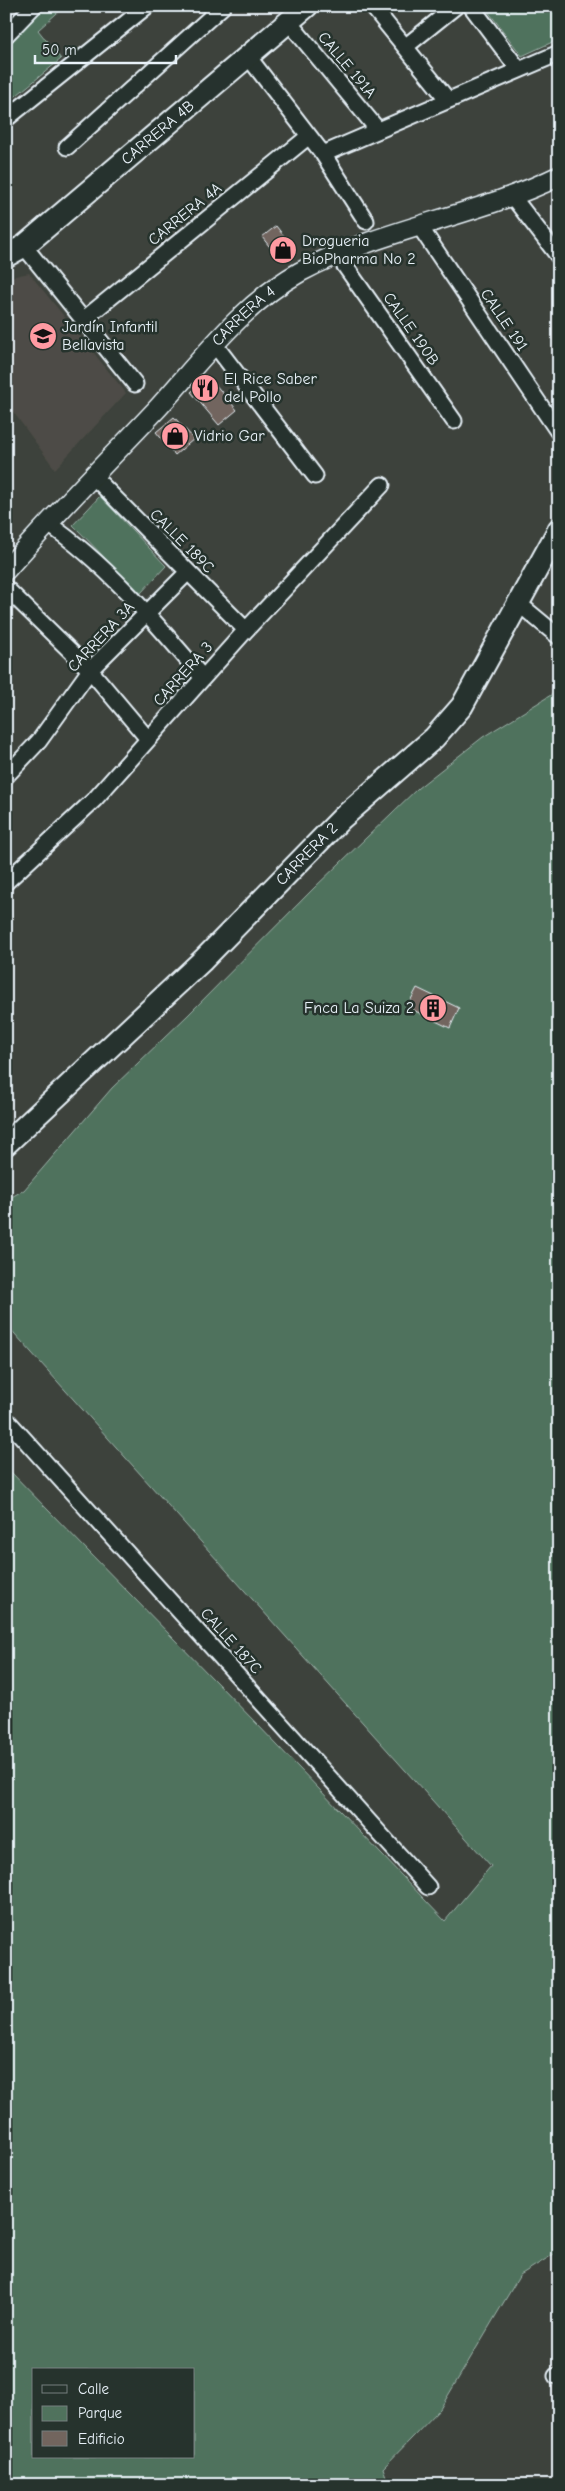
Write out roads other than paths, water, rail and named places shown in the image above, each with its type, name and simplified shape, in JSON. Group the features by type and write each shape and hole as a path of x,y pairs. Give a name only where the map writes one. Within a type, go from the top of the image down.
{"main road":[{"name":"CARRERA 4B","path":"15,251 307,6"},
{"name":"CARRERA 2","path":"6,1144 204,960 329,831 434,738 462,706 559,529"}],"street":[{"path":"6,35 34,6"},
{"path":"6,119 147,6"},
{"path":"66,147 223,6"},
{"path":"372,6 448,100"},
{"path":"405,47 456,6"},
{"path":"471,6 519,70"},
{"name":"CALLE 191A","path":"288,22 378,130"},
{"path":"323,154 559,52"},
{"path":"247,55 323,154 366,221"},
{"name":"CARRERA 4A","path":"83,320 309,136"},
{"name":"CARRERA 4","path":"6,570 47,523 93,476 228,329 269,293 300,272 338,256 378,240 512,196 559,176"},
{"path":"512,196 559,257"},
{"name":"CALLE 191","path":"420,227 559,433"},
{"path":"15,251 83,320 135,384"},
{"name":"CALLE 190B","path":"338,256 454,421"},
{"path":"215,345 315,476"},
{"name":"CALLE 189C","path":"93,476 246,630"},
{"name":"CARRERA 3","path":"6,882 95,800 246,630 382,485"},
{"path":"47,523 65,535 148,613 203,678"},
{"name":"CARRERA 3A","path":"6,776 39,741 90,670 188,572"},
{"path":"6,588 90,670 148,739"},
{"path":"518,603 559,637"},
{"name":"CALLE 187C","path":"6,1420 428,1887"}],"place":[{"name":"Drogueria BioPharma No 2","path":"283,250"},
{"name":"Jardín Infantil Bellavista","path":"43,336"},
{"name":"El Rice Saber del Pollo","path":"205,388"},
{"name":"Vidrio Gar","path":"175,436"},
{"name":"Fnca La Suiza 2","path":"433,1008"}]}
